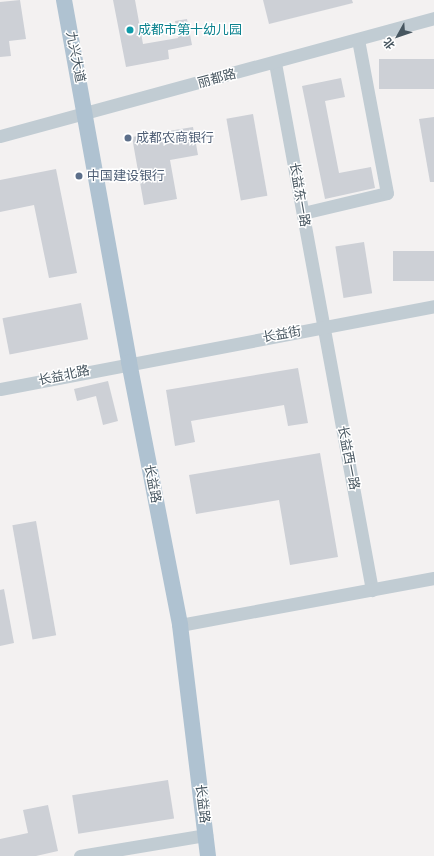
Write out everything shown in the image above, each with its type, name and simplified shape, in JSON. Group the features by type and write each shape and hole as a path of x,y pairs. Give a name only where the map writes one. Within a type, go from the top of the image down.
{"main road":[{"name":"九兴大道","path":"64,0 86,114"},
{"name":"长益路","path":"86,114 129,362 180,625 208,856"}],"street":[{"name":"丽都路","path":"0,136 275,63 434,18"},
{"path":"303,213 387,193 358,40"},
{"name":"长益东一路","path":"275,63 323,327"},
{"name":"长益街","path":"129,362 434,306"},
{"name":"长益西一路","path":"323,327 372,590"},
{"name":"长益北路","path":"0,389 129,362"},
{"path":"180,625 434,578"},
{"path":"80,856 206,835"}],"building":[{"path":"20,0 26,39 9,41 11,56 0,57 0,2"},
{"name":"成都市第十幼儿园","path":"113,0 135,0 143,44 178,38 175,21 187,19 192,45 168,50 169,59 126,67"},
{"path":"263,0 352,0 353,3 269,24"},
{"path":"379,59 434,59 434,89 379,89"},
{"path":"341,78 345,97 325,101 339,173 371,167 375,188 325,199 302,86"},
{"path":"253,114 267,196 241,200 226,119"},
{"path":"434,117 434,182 430,182 419,119"},
{"path":"193,127 198,155 170,160 177,199 144,205 132,137"},
{"path":"56,169 77,273 49,278 34,205 0,212 0,180"},
{"path":"364,242 372,293 343,298 335,247"},
{"path":"393,251 434,251 434,281 393,281"},
{"path":"81,303 88,339 10,355 2,318"},
{"path":"298,368 308,423 288,426 284,405 191,421 195,442 175,446 166,390"},
{"path":"108,381 118,421 103,425 96,396 77,401 74,389"},
{"path":"320,453 338,557 290,565 279,500 196,514 189,475"},
{"path":"36,521 56,635 33,639 12,525"},
{"path":"4,589 14,643 0,646 0,590"},
{"path":"168,780 174,819 78,834 72,795"},
{"path":"48,805 58,851 36,856 0,856 0,839 28,833 23,810"}],"place":[{"name":"成都市第十幼儿园","path":"130,30"},
{"name":"成都农商银行","path":"128,138"},
{"name":"中国建设银行","path":"79,176"}]}
